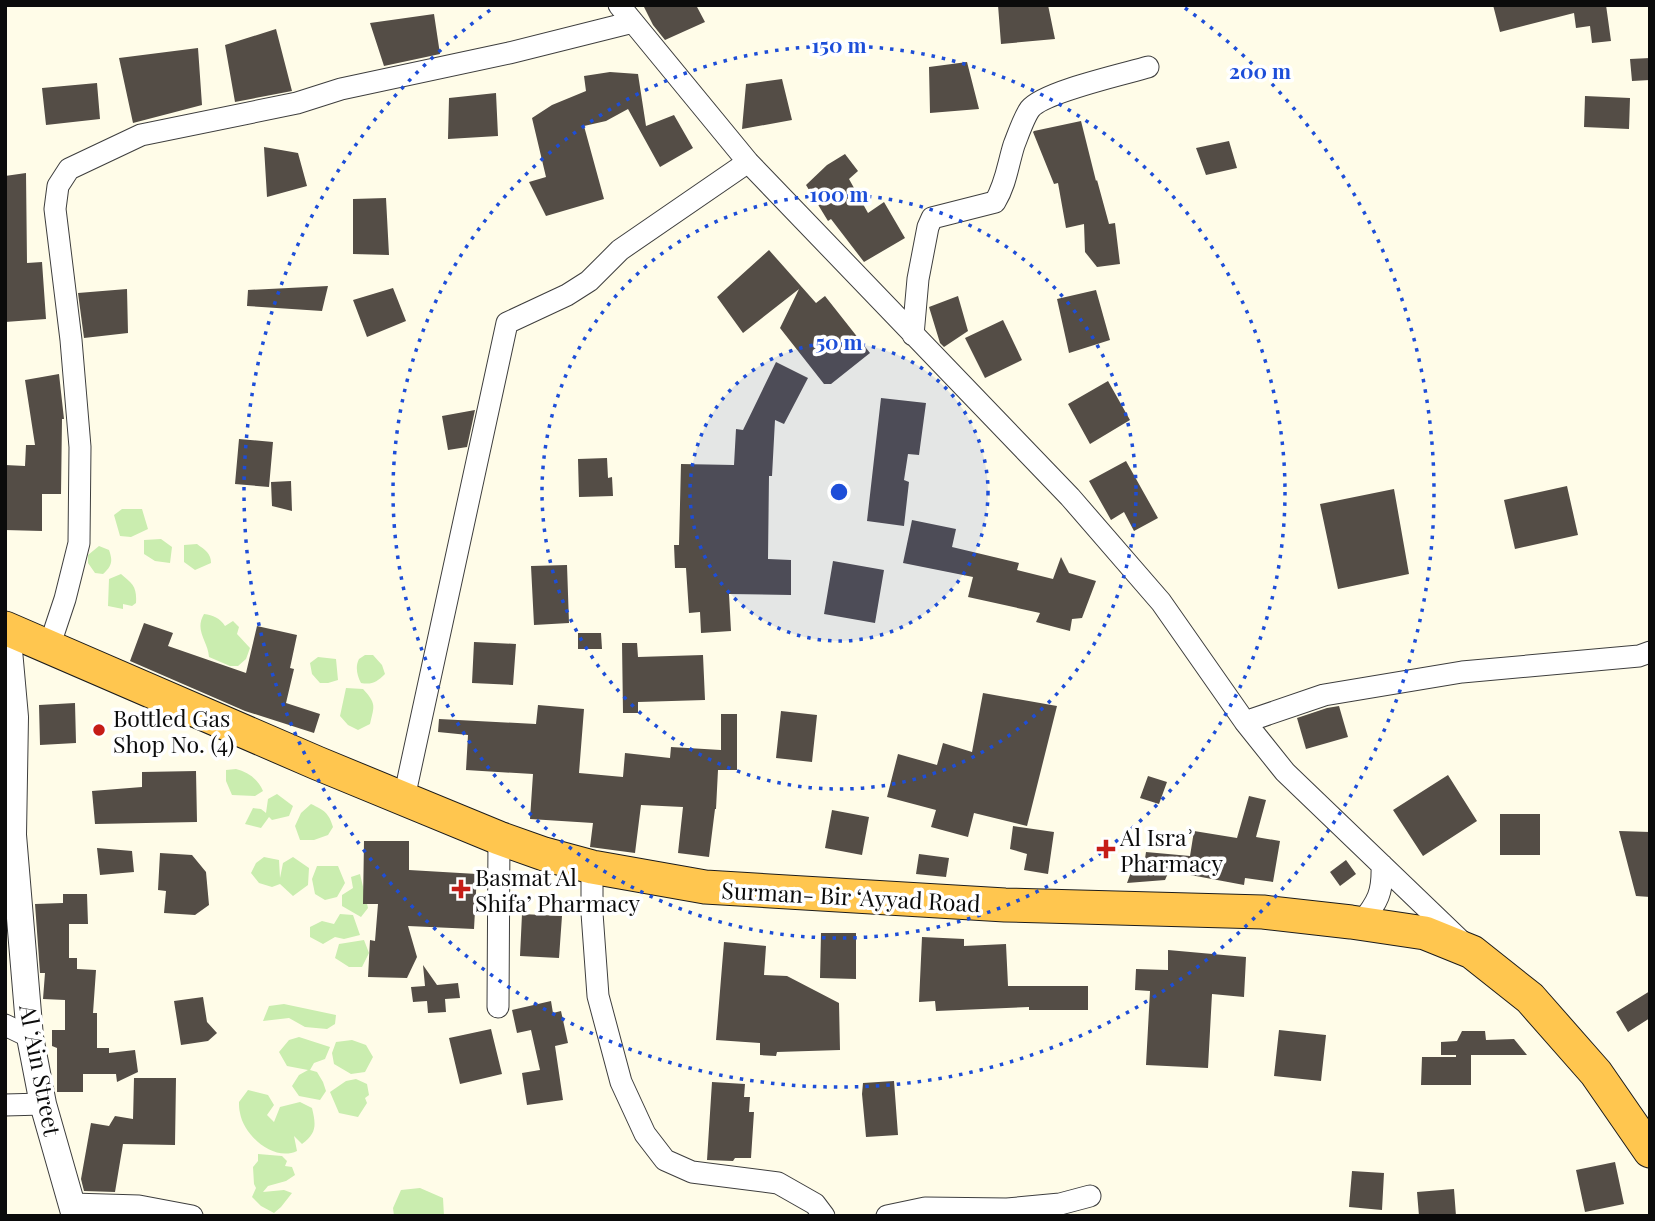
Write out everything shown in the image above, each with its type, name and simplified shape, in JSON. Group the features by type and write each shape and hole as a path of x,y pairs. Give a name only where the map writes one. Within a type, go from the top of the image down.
{"highway":[{"name":"Surman- Bir ‘Ayyad Road","path":"6,628 499,838 592,867 705,887 1005,905 1263,912 1425,933 1472,952 1507,978 1538,1007 1596,1073 1650,1151"}],"street":[{"path":"619,5 748,162 1070,497 1152,592 1245,722 1285,772 1472,952"},
{"path":"49,648 79,543 80,447 71,341 55,209 58,186 69,169 141,135 297,103 341,89 509,53 633,22"},
{"path":"912,335 918,279 932,218 995,201 1001,192 1014,144 1030,109 1042,100 1083,85 1148,67"},
{"path":"404,799 507,323 567,295 589,281 620,250 748,162"},
{"name":"Al ‘Ain Street","path":"6,628 15,716 13,835 30,1037 43,1104 73,1210"},
{"path":"1245,722 1324,695 1461,672 1639,656 1650,652"},
{"path":"498,1007 499,838"},
{"path":"1361,923 1382,891 1382,865"},
{"path":"592,867 592,913 598,996 621,1082 645,1133 665,1160 692,1172 778,1183 816,1205 824,1216"},
{"path":"5,1025 30,1037"},
{"path":"5,1105 43,1104"},
{"path":"887,1216 925,1208 1007,1209 1060,1204 1090,1196"},
{"path":"73,1210 139,1206 192,1216"}],"green space":[{"path":"122,509 142,509 148,529 131,537 120,536 114,515"},
{"path":"161,539 172,547 170,563 155,561 144,554 144,540"},
{"path":"197,544 209,554 211,563 195,570 184,562 184,545"},
{"path":"99,546 109,550 111,557 110,566 103,574 95,573 88,563 88,555"},
{"path":"121,574 129,580 136,593 136,603 132,606 123,604 123,609 108,606 109,579"},
{"path":"204,614 216,617 225,626 233,621 239,627 237,634 250,648 246,659 238,666 230,666 209,657 200,626"},
{"path":"365,655 373,655 382,665 385,674 371,683 361,683 358,674 359,659"},
{"path":"318,657 336,659 338,680 320,683 312,674 310,663"},
{"path":"346,688 363,689 371,698 373,709 370,724 358,730 348,725 340,716"},
{"path":"236,769 252,777 263,791 255,796 232,795 226,781 226,770"},
{"path":"277,794 293,806 289,816 272,820 269,817 261,828 245,824 253,808 266,813 268,799"},
{"path":"311,804 325,812 333,827 328,835 314,840 300,840 295,826 301,813"},
{"path":"264,857 279,860 280,878 283,863 293,857 309,868 308,885 293,896 280,884 272,887 259,883 251,873 256,863"},
{"path":"317,866 338,866 345,883 337,897 325,900 315,894 312,879"},
{"path":"360,874 368,908 361,917 342,906 342,895 353,888 351,877"},
{"path":"340,914 353,915 360,935 344,939 335,937 323,944 310,937 310,927 322,921 334,924"},
{"path":"364,940 369,953 362,967 349,967 335,958 339,944"},
{"path":"284,1004 336,1015 335,1024 327,1029 305,1027 289,1018 263,1021 269,1006"},
{"path":"299,1037 330,1047 325,1059 314,1063 310,1070 317,1072 326,1091 320,1100 299,1096 292,1086 299,1075 308,1070 287,1066 279,1052 289,1040"},
{"path":"352,1040 366,1045 373,1057 365,1072 351,1074 334,1064 332,1053 336,1042"},
{"path":"356,1079 367,1084 369,1095 365,1098 367,1103 358,1117 339,1113 330,1092 346,1081"},
{"path":"248,1090 268,1095 274,1105 267,1115 274,1122 280,1107 300,1102 312,1108 315,1124 313,1132 302,1144 294,1136 297,1151 279,1153 270,1150 261,1145 247,1130 239,1102"},
{"path":"258,1154 282,1156 287,1161 285,1166 292,1167 295,1175 286,1181 268,1186 263,1192 284,1190 292,1193 274,1213 252,1197 256,1188 253,1167 258,1161"},
{"path":"420,1188 443,1198 444,1216 394,1216 393,1208 401,1190"}],"building":[{"path":"643,5 696,5 705,22 665,40 653,25"},
{"path":"998,5 1048,5 1055,39 1001,44"},
{"path":"1493,5 1606,5 1611,41 1592,43 1590,26 1576,28 1574,13 1500,32"},
{"path":"434,14 440,54 384,66 370,23"},
{"path":"276,29 292,91 235,102 225,45"},
{"path":"198,48 202,105 133,123 119,58"},
{"path":"1650,58 1650,80 1632,81 1630,59"},
{"path":"967,62 979,109 930,113 929,67"},
{"path":"610,72 638,74 646,126 674,115 693,148 660,167 628,109 606,121 584,126 604,199 546,216 529,182 546,177 532,118 552,105 586,91 584,76"},
{"path":"782,79 792,120 742,129 746,84"},
{"path":"97,83 100,119 46,125 42,88"},
{"path":"496,93 498,136 448,139 449,98"},
{"path":"1585,96 1630,98 1629,129 1584,127"},
{"path":"1081,121 1109,224 1115,223 1120,264 1097,267 1085,252 1084,224 1066,228 1058,183 1054,184 1033,132"},
{"path":"1229,141 1237,168 1206,175 1196,148"},
{"path":"264,147 298,153 307,186 267,197"},
{"path":"845,154 858,171 849,179 868,213 884,202 905,238 864,262 831,219 828,221 806,185 827,165"},
{"path":"26,173 27,263 42,262 46,319 5,322 5,176"},
{"path":"386,198 389,255 353,254 353,199"},
{"path":"769,250 816,303 825,296 870,353 831,384 824,384 780,328 799,289 743,333 717,297"},
{"path":"328,286 322,311 247,306 248,290"},
{"path":"393,288 406,321 367,337 353,300"},
{"path":"127,289 128,333 84,338 78,293"},
{"path":"1096,290 1110,340 1069,353 1057,299"},
{"path":"958,296 968,331 944,347 940,343 929,307"},
{"path":"1003,320 1022,360 985,378 965,338"},
{"path":"776,362 808,378 784,424 775,420 772,476 769,476 768,559 791,560 791,595 729,594 731,631 701,633 700,612 689,613 686,568 675,568 674,545 679,545 681,464 734,465 736,429 743,430"},
{"path":"59,374 64,419 61,494 42,494 42,531 5,530 5,465 25,466 26,445 35,445 25,380"},
{"path":"1108,381 1130,420 1090,444 1068,404"},
{"path":"881,398 926,403 919,455 908,454 904,480 909,482 904,526 867,521"},
{"path":"475,410 467,447 448,450 442,416"},
{"path":"239,439 273,442 269,487 235,484"},
{"path":"607,458 608,478 612,477 613,496 579,497 578,459"},
{"path":"1126,461 1158,518 1134,531 1124,512 1111,520 1089,481"},
{"path":"291,481 292,511 272,506 271,482"},
{"path":"1567,486 1578,535 1515,549 1504,500"},
{"path":"1394,489 1409,574 1338,589 1320,504"},
{"path":"912,520 956,529 952,547 1019,563 1017,570 1053,579 1061,557 1069,573 1096,581 1082,618 1072,619 1070,631 1036,622 1040,613 968,597 973,577 903,563"},
{"path":"833,561 884,570 875,623 824,614"},
{"path":"567,565 569,623 534,625 531,566"},
{"path":"144,623 173,633 168,646 246,673 257,626 297,635 290,668 294,669 286,703 320,714 314,733 245,711 130,661"},
{"path":"578,633 601,633 602,649 578,649"},
{"path":"474,642 516,644 513,685 472,683"},
{"path":"622,643 637,643 638,657 703,655 705,700 638,702 638,713 623,713"},
{"path":"983,693 1057,706 1027,826 974,813 968,837 931,827 936,810 887,797 898,754 937,765 943,743 972,752"},
{"path":"75,703 76,743 40,745 39,705"},
{"path":"538,705 584,709 579,773 623,777 625,753 670,758 671,747 721,750 721,714 737,714 737,770 718,770 709,857 678,853 683,807 641,805 635,853 590,847 593,823 530,819 533,774 466,770 468,735 438,732 439,719 536,724"},
{"path":"1339,706 1348,737 1306,749 1297,718"},
{"path":"781,711 817,715 812,762 776,758"},
{"path":"196,771 197,822 95,824 92,791 142,787 142,772"},
{"path":"1448,775 1477,821 1423,856 1393,810"},
{"path":"1148,776 1167,782 1159,804 1140,798"},
{"path":"1249,796 1266,800 1256,837 1280,841 1273,882 1245,878 1244,885 1169,871 1165,880 1127,883 1134,864 1144,865 1146,852 1190,856 1194,831 1237,838"},
{"path":"832,810 869,817 862,855 825,848"},
{"path":"1500,814 1540,814 1540,855 1500,855"},
{"path":"1013,826 1054,832 1048,874 1024,870 1027,854 1010,849"},
{"path":"1619,831 1650,832 1650,897 1636,896"},
{"path":"364,841 409,841 409,870 477,874 474,929 408,926 417,957 407,978 368,977 370,940 375,941 378,904 363,904"},
{"path":"97,848 132,851 134,872 100,875"},
{"path":"160,853 192,855 206,872 209,905 195,915 164,913 166,891 158,890"},
{"path":"919,854 949,858 946,877 916,874"},
{"path":"1346,860 1356,874 1340,886 1330,872"},
{"path":"63,894 87,894 88,924 69,924 69,958 77,958 77,969 96,970 93,1013 97,1013 97,1048 109,1048 109,1053 135,1050 138,1072 117,1082 116,1074 83,1074 83,1092 57,1092 57,1048 52,1046 52,1030 65,1030 65,1000 43,999 45,973 40,973 35,904 63,903"},
{"path":"522,914 562,916 559,958 520,956"},
{"path":"821,933 856,933 856,979 820,978"},
{"path":"922,937 964,939 964,946 1006,944 1008,986 1088,986 1088,1010 1029,1010 1029,1007 936,1011 935,1001 919,1002"},
{"path":"724,942 766,946 764,975 787,976 839,1003 840,1050 760,1055 760,1043 716,1040"},
{"path":"1168,950 1246,957 1244,997 1212,994 1208,1068 1146,1065 1150,991 1135,990 1136,969 1168,970"},
{"path":"423,965 437,985 458,983 460,998 445,999 446,1012 428,1013 427,1001 413,1002 411,987 425,986"},
{"path":"1650,991 1650,1018 1628,1032 1616,1012"},
{"path":"203,997 207,1022 217,1033 208,1041 181,1045 174,1001"},
{"path":"551,1001 553,1013 561,1011 568,1043 555,1046 563,1100 527,1105 522,1073 540,1070 531,1030 517,1033 512,1010"},
{"path":"491,1029 502,1074 460,1084 449,1038"},
{"path":"1279,1030 1326,1035 1321,1081 1274,1076"},
{"path":"1462,1031 1485,1031 1486,1040 1514,1039 1527,1055 1471,1055 1471,1085 1421,1085 1422,1057 1456,1057 1441,1055 1441,1042 1457,1041"},
{"path":"134,1078 176,1078 175,1145 123,1144 115,1192 84,1191 81,1179 91,1123 109,1126 115,1116 133,1119"},
{"path":"894,1081 898,1135 866,1137 863,1083"},
{"path":"712,1082 745,1084 744,1097 750,1097 749,1112 754,1112 751,1158 735,1158 733,1161 707,1160"},
{"path":"1615,1162 1624,1204 1585,1212 1576,1170"},
{"path":"1352,1171 1384,1173 1382,1210 1349,1207"},
{"path":"1454,1189 1456,1216 1419,1216 1417,1192"}],"place":[{"name":"Bottled Gas Shop No. (4)","path":"99,730"},
{"name":"Al Israʾ Pharmacy","path":"1106,849"},
{"name":"Basmat Al Shifa’ Pharmacy","path":"461,889"}]}
